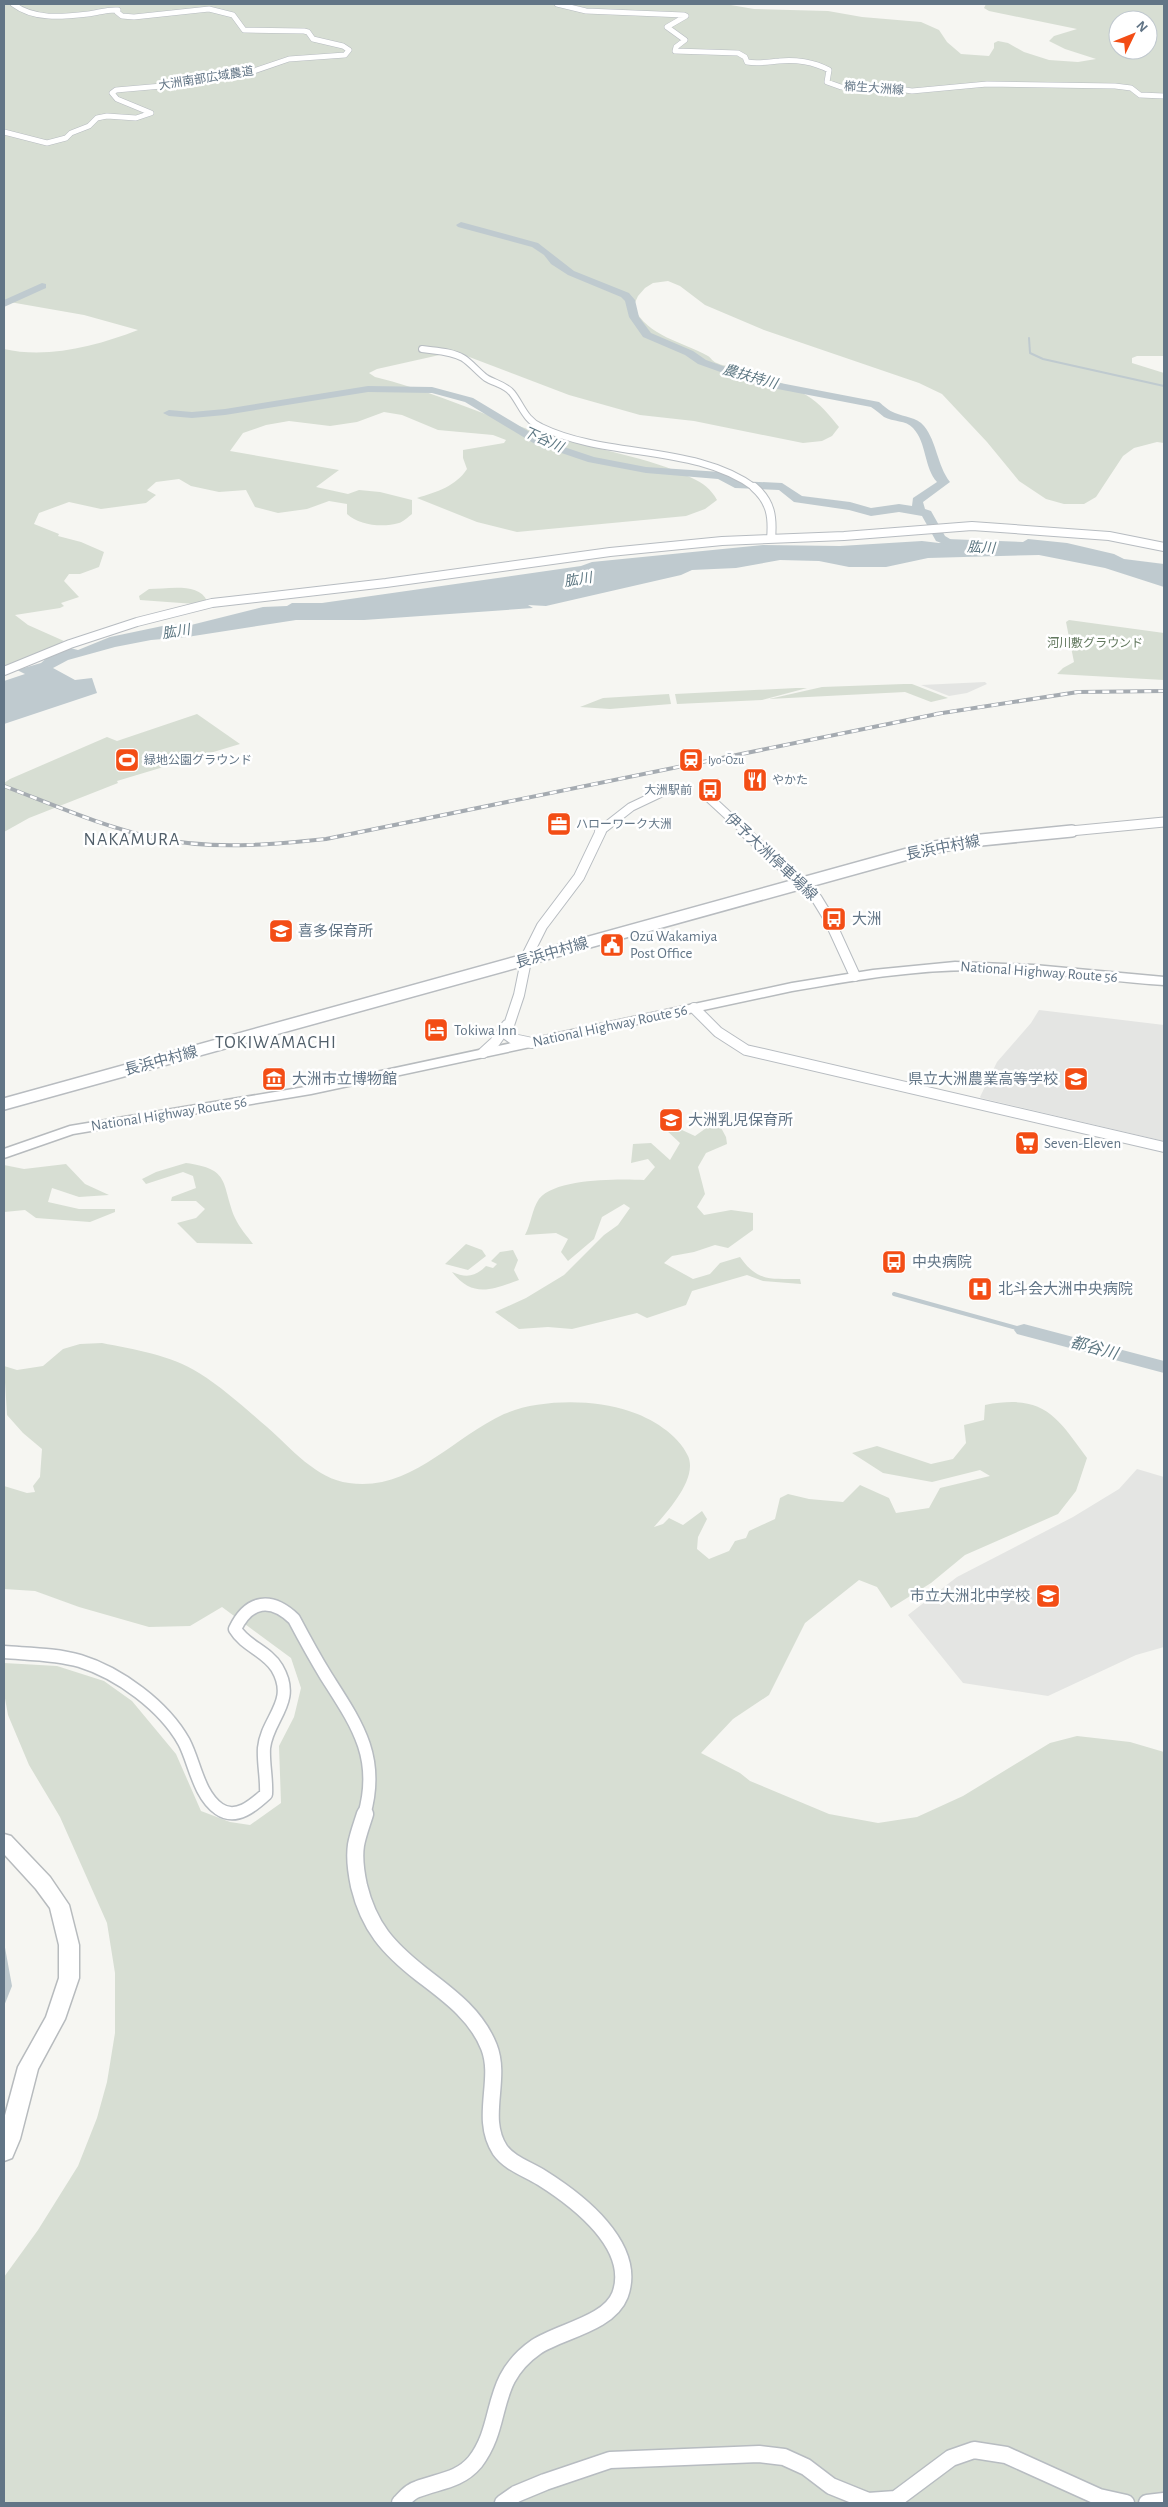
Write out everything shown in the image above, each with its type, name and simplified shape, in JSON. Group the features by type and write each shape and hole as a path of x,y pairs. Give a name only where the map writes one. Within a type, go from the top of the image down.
{"highway":[{"name":"National Highway Route 56","path":"4,1154 70,1130 268,1098 855,976 916,969 975,966 1043,970 1164,982"},
{"path":"4,1842 43,1883 59,1904 69,1945 69,1978 55,2019 28,2067 9,2139 4,2151"}],"main road":[{"name":"長浜中村線","path":"4,1104 928,848 971,841 1164,822"}],"street":[{"name":"大洲南部広域農道","path":"4,132 40,142 54,142 86,127 97,118 107,116 136,118 151,113 117,99 112,94 116,90 185,84 222,74 251,72 289,59 345,55 349,50 343,46 313,39 308,32 304,31 244,30 233,15 209,9 134,17 122,16 117,12 118,10 109,9 89,14 45,17 22,11 13,4"},
{"name":"櫛生大洲線","path":"557,4 586,12 619,11 684,15 686,16 684,19 667,27 685,40 675,50 685,53 738,53 745,57 747,62 756,64 787,61 817,65 829,70 827,82 841,87 885,87 918,91 987,84 1107,86 1126,87 1140,94 1164,96"},
{"path":"422,349 453,354 463,358 486,378 511,391 527,418 540,427 642,453 708,466 740,478 761,494 768,503 772,514 771,539"},
{"path":"4,672 70,644 137,622 212,604 386,583 610,552 771,539 844,536 943,527 996,527 1109,536 1164,547"},
{"path":"532,1043 513,1039 506,1034 519,995 526,960 542,926 582,874 597,835 603,828 646,798 671,788"},
{"name":"伊予大洲停車場線","path":"706,796 825,910 843,955 855,976"},
{"path":"694,1008 714,1030 729,1042 746,1050 1164,1147"},
{"path":"483,1053 495,1042 508,1024"},
{"path":"4,1652 79,1661 107,1673 166,1717 182,1738 210,1800 221,1810 239,1813 254,1806 266,1794 267,1780 263,1758 265,1739 284,1701 283,1686 277,1669 266,1656 239,1639 235,1628 239,1617 252,1607 270,1604 285,1609 294,1619 359,1729 368,1758 371,1782 356,1846 355,1864 367,1913 380,1936 465,2010 481,2030 491,2050 495,2072 489,2113 492,2133 501,2151 512,2162 574,2199 596,2220 620,2258 623,2284 618,2302 602,2316 539,2344 516,2363 502,2384 485,2445 473,2464 456,2478 438,2485 414,2490 400,2503"},
{"path":"503,2503 516,2494 544,2482 610,2460 759,2454 784,2457 806,2467 831,2486 868,2501 896,2499 951,2458 974,2450 1006,2455 1099,2497 1126,2503"},
{"path":"1147,2503 1164,2501"}],"shaded area":[{"path":"985,682 987,684 967,693 949,696 921,685"},
{"name":"県立大洲農業高等学校","path":"1039,1010 1164,1025 1164,1141 980,1097 997,1062 1031,1023"},
{"name":"市立大洲北中学校","path":"1137,1469 1164,1477 1164,1647 1136,1655 1048,1696 963,1683 908,1615 957,1577 1073,1517 1119,1489"}],"green space":[{"path":"4,4 725,4 754,9 828,11 862,17 921,22 939,30 947,42 961,54 989,56 994,48 994,43 998,41 1008,43 1024,52 1049,60 1078,62 1096,59 1065,49 1049,41 1054,36 1077,29 989,11 984,8 986,4 1164,4 1164,356 1137,356 1132,358 1132,363 1164,373 1164,443 1157,442 1134,448 1123,456 1096,497 1084,504 1064,504 1046,499 1019,481 987,442 942,394 919,383 764,330 705,305 680,286 668,281 653,283 638,296 633,307 648,325 666,337 708,356 716,362 759,374 811,398 820,405 839,427 832,436 822,441 803,443 694,421 640,415 569,395 464,355 444,354 377,369 369,373 375,377 418,389 543,434 657,464 703,484 717,500 705,509 686,516 517,532 477,522 417,498 445,488 463,475 467,469 463,458 463,450 504,443 506,440 493,435 438,430 402,415 384,412 357,422 330,426 289,421 266,425 243,433 230,451 339,470 316,487 348,494 359,490 380,492 412,500 412,514 399,523 378,525 364,523 347,514 347,504 329,501 307,509 278,513 255,507 246,490 219,492 191,486 179,479 156,482 147,490 156,495 146,503 101,509 69,502 39,513 34,524 59,534 58,536 81,542 104,552 99,567 80,574 69,574 64,581 79,597 61,603 64,606 60,608 15,615 28,625 64,641 39,655 4,667 4,349 20,352 54,352 89,346 138,330 84,315 4,301"},
{"path":"149,589 190,589 203,595 207,601 195,604 140,600 139,596"},
{"name":"河川敷グラウンド","path":"1069,620 1164,633 1164,680 1057,674 1074,662 1066,622"},
{"path":"912,684 948,698 931,702 905,692 769,699 822,687"},
{"path":"807,688 762,700 677,704 675,694"},
{"path":"669,694 671,704 610,709 580,707 603,698"},
{"name":"緑地公園グラウンド","path":"197,714 240,744 117,781 118,783 29,818 4,832 4,783 10,779 107,737 117,741"},
{"path":"669,1124 695,1136 709,1126 719,1124 726,1137 727,1144 706,1153 698,1167 705,1194 697,1207 704,1215 731,1210 753,1213 753,1230 728,1248 715,1245 694,1252 672,1256 664,1263 693,1279 710,1274 720,1263 740,1257 753,1271 760,1275 773,1278 800,1279 801,1284 763,1281 747,1275 692,1291 686,1305 647,1318 637,1313 572,1329 548,1327 519,1329 495,1312 526,1298 564,1275 604,1235 618,1225 630,1208 624,1204 602,1217 594,1239 568,1261 561,1252 568,1239 556,1233 525,1235 539,1199 547,1192 573,1183 604,1180 644,1180 655,1167 648,1159 631,1163 633,1144 651,1143 670,1160 680,1143 665,1129"},
{"path":"186,1163 211,1169 218,1174 225,1187 237,1221 253,1244 197,1243 177,1223 196,1218 205,1209 196,1201 171,1201 172,1197 196,1188 193,1176 183,1172 146,1184 142,1179 156,1172"},
{"path":"66,1164 85,1184 109,1195 79,1197 52,1188 48,1202 79,1209 115,1209 115,1212 90,1222 36,1218 25,1210 4,1212 4,1165 24,1169"},
{"path":"466,1244 482,1250 486,1256 468,1270 445,1264"},
{"path":"513,1250 518,1260 514,1270 519,1280 500,1287 483,1290 475,1289 467,1286 452,1272 466,1276 478,1272 486,1266 493,1268 497,1264 491,1261 500,1252"},
{"path":"102,1343 164,1357 188,1367 208,1379 234,1399 315,1469 326,1476 349,1483 371,1484 392,1479 411,1471 430,1461 485,1424 518,1409 566,1402 600,1404 629,1411 646,1418 671,1434 688,1456 690,1465 689,1474 680,1494 654,1527 663,1524 669,1518 683,1525 702,1511 707,1519 698,1537 697,1549 709,1559 729,1551 735,1541 746,1538 749,1531 775,1519 780,1498 788,1494 809,1499 843,1502 860,1485 889,1498 896,1513 929,1508 940,1488 990,1476 980,1470 932,1482 883,1473 852,1453 877,1446 931,1464 953,1459 966,1443 964,1425 984,1420 985,1405 1005,1402 1021,1403 1046,1411 1056,1419 1087,1458 1076,1491 1058,1514 965,1555 931,1583 891,1608 877,1587 859,1580 805,1623 769,1695 733,1719 701,1753 740,1773 750,1781 829,1814 878,1823 917,1817 963,1796 1050,1743 1077,1736 1130,1742 1164,1752 1164,2503 4,2503 4,2277 38,2230 78,2166 97,2118 107,2082 115,2033 115,1973 107,1923 60,1817 29,1765 8,1715 4,1693 4,1663 57,1666 104,1681 132,1701 176,1754 201,1811 230,1822 250,1825 281,1803 279,1746 294,1717 301,1688 291,1658 222,1607 190,1626 149,1627 79,1607 35,1591 4,1589 4,1486 27,1493 35,1492 33,1486 40,1477 42,1449 23,1433 7,1415 4,1366 17,1370 43,1366 63,1349 80,1344"}],"water":[{"name":"肱川","path":"937,531 940,536 947,539 1023,542 1028,539 1067,543 1114,554 1124,559 1164,564 1164,587 1105,568 1039,555 928,558 886,567 849,567 819,561 780,560 736,568 692,570 681,575 546,606 528,605 533,608 364,620 296,620 187,637 151,640 115,647 68,660 53,668 75,680 92,678 97,693 4,724 4,681 25,674 17,670 41,663 48,657 70,648 78,650 110,637 172,624 191,625 263,607 287,606 292,603 322,603 581,566 592,562 763,545 840,546 922,541 944,542 936,537 938,535 935,533"},
{"path":"4,1942 12,1986 4,2006"}],"waterway":[{"name":"農扶持川","path":"461,225 535,245 548,253 554,262 571,273 625,295 630,300 634,317 647,335 689,353 702,362 757,382 875,404 889,415 910,421 919,427 922,435 929,443 938,476 944,482 917,501 919,511"},
{"path":"4,304 42,286"},
{"path":"1029,338 1030,353 1043,359 1164,386"},
{"name":"下谷川","path":"169,413 192,415 225,412 277,402 368,389 432,390 469,400 539,442 592,460 646,470 680,471 721,476 735,484 782,487 798,499 850,506 871,512 899,508 919,511"},
{"name":"農扶持川","path":"919,511 927,514 940,538 949,542"},
{"path":"894,1294 1024,1330"},
{"name":"都谷川","path":"1024,1330 1164,1367"}],"railway":[{"path":"941,713 1078,692 1164,691"},
{"path":"4,786 98,822 155,838 176,842 219,845 283,843 326,839 941,713"},
{"path":"936,714 941,713"}],"place":[{"name":"緑地公園グラウンド","path":"127,760"},
{"name":"Iyo-Ōzu","path":"691,760"},
{"name":"やかた","path":"755,780"},
{"name":"大洲駅前","path":"710,790"},
{"name":"ハローワーク大洲","path":"559,824"},
{"name":"大洲","path":"834,919"},
{"name":"喜多保育所","path":"281,931"},
{"name":"Ozu Wakamiya Post Office","path":"612,945"},
{"name":"Tokiwa Inn","path":"436,1030"},
{"name":"大洲市立博物館","path":"274,1079"},
{"name":"県立大洲農業高等学校","path":"1076,1079"},
{"name":"大洲乳児保育所","path":"671,1120"},
{"name":"Seven-Eleven","path":"1027,1143"},
{"name":"中央病院","path":"894,1262"},
{"name":"北斗会大洲中央病院","path":"980,1289"},
{"name":"市立大洲北中学校","path":"1048,1596"}],"district":[{"name":"NAKAMURA","path":"132,840"},
{"name":"TOKIWAMACHI","path":"276,1043"}]}
